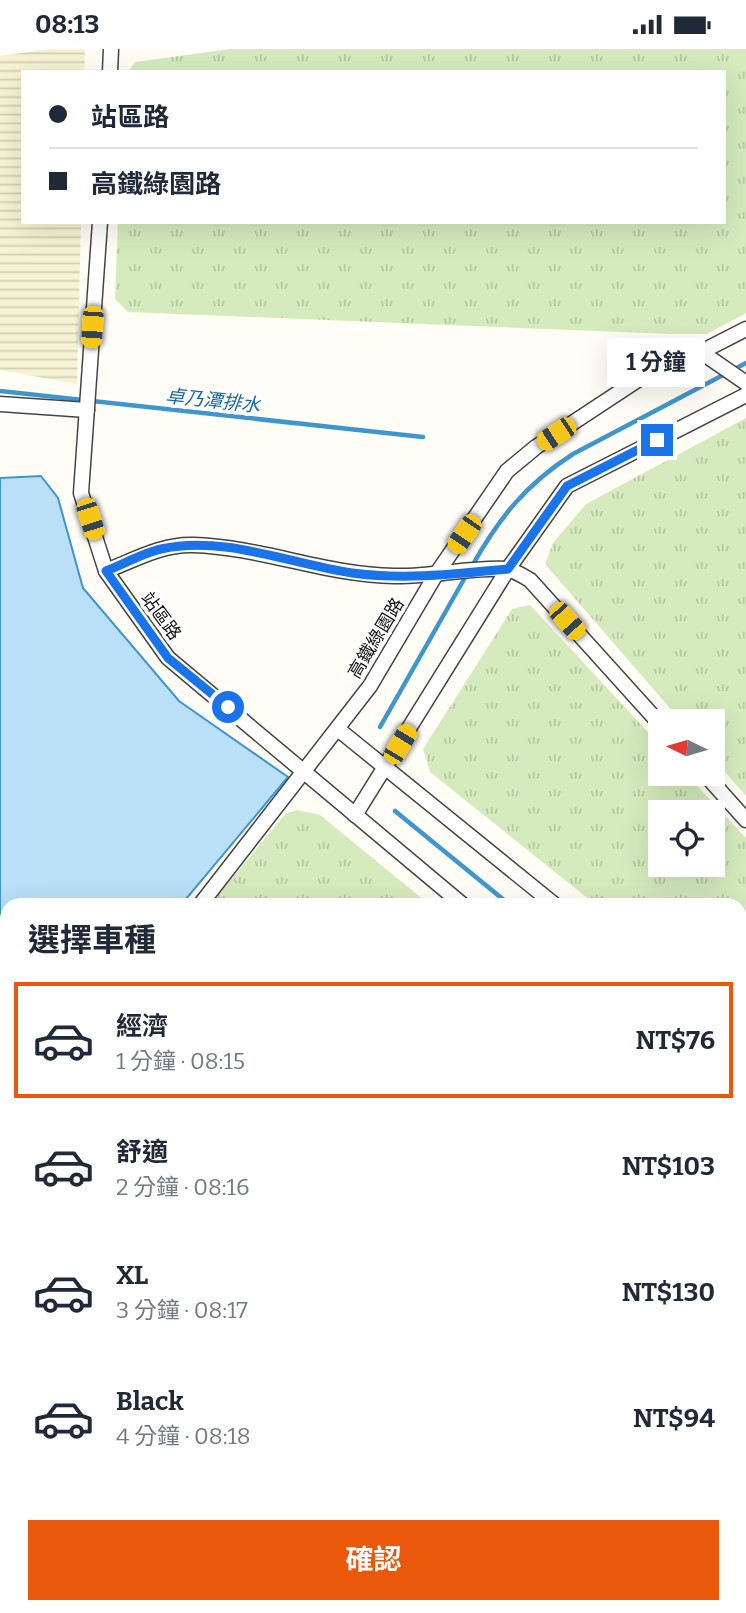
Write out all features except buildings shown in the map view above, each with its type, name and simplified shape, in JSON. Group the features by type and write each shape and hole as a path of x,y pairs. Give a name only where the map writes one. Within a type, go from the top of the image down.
{"street":[{"path":"110,70 111,49"},
{"name":"站區路","path":"100,224 81,493 106,571 168,658 455,898"},
{"name":"高鐵綠園路","path":"205,898 301,772 339,730 370,686 435,576 507,471 536,447 656,368 701,352 746,329"},
{"path":"701,352 746,383"},
{"path":"355,815 508,569 567,486 746,395"},
{"path":"0,404 87,404"},
{"path":"106,571 160,549 192,545 270,555 352,573 435,576 508,569 530,580 648,711"},
{"path":"339,730 387,766 547,898"},
{"path":"716,786 746,820"}],"shaded area":[{"path":"50,49 85,49 84,70 21,70 21,224 81,224 77,384 0,370 0,56"}],"green space":[{"path":"231,49 746,49 746,313 707,334 670,334 128,312 115,299 118,224 726,224 726,70 129,70 135,62"},
{"path":"746,418 746,796 725,772 725,709 671,709 545,564 553,543 586,504"},
{"path":"530,605 648,732 648,786 697,786 710,800 648,800 648,877 725,877 725,816 746,838 746,898 587,898 430,772 423,749 512,609"},
{"path":"297,810 320,815 421,898 216,898 285,814"}],"water":[{"path":"41,476 58,498 83,588 179,701 288,777 187,898 0,898 0,478"}],"waterway":[{"path":"472,566 503,518 527,490 556,466 573,454 746,363"},
{"name":"卓乃潭排水","path":"0,391 423,437"},
{"path":"380,727 467,574"},
{"name":"卓乃潭排水","path":"395,811 501,898"}],"route":[{"path":"228,707 168,658 106,571 160,549 192,545 270,555 352,573 391,576 435,576 508,569 567,486 657,440"}]}
